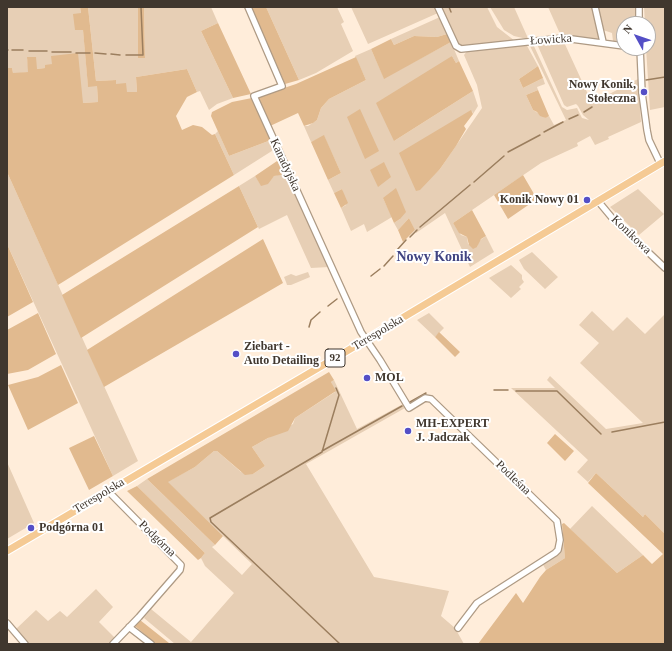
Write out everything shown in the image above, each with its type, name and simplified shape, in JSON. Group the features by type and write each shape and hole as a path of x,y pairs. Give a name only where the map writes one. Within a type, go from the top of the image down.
{"main road":[{"name":"Terespolska","path":"7,551 663,162"}],"street":[{"name":"Kanadyjska","path":"248,7 282,86 254,96 352,315 366,339"},
{"name":"Łowicka","path":"438,7 458,48 461,49 564,38 616,44"},
{"path":"595,7 603,42"},
{"path":"640,56 642,93 649,140 663,162"},
{"name":"Konikowa","path":"598,201 613,219 665,268"},
{"name":"Podleśna","path":"366,339 408,408 425,398 432,399 557,521 560,540 556,553 477,603 458,628"},
{"name":"Podgórna","path":"108,491 181,565 180,570 113,644"},
{"path":"7,623 25,644"},
{"path":"129,627 151,644"}],"shaded area":[{"path":"7,7 80,7 81,13 75,30 83,29 88,86 97,86 98,102 83,103 52,64 46,68 37,69 27,58 29,72 13,74 12,68 7,68"},
{"path":"80,7 88,7 96,81 116,80 116,84 126,83 127,92 137,92 136,77 187,69 197,92 187,97 176,116 182,130 193,125 202,127 212,135 215,134 234,175 58,285 7,172 7,68 12,68 13,73 28,72 27,57 36,57 37,69 45,68 45,65 52,64 51,56 78,53 83,103 98,102 97,86 88,87 83,30 75,30 73,14 81,13"},
{"path":"88,7 138,7 139,58 145,58 144,7 211,7 218,23 201,31 233,98 217,104 209,110 200,91 197,92 187,69 136,77 137,92 127,92 116,84 116,80 96,81"},
{"path":"138,7 144,7 145,58 138,58"},
{"path":"251,7 266,7 299,80 285,84"},
{"path":"266,7 337,7 344,22 341,24 353,51 316,73 299,80"},
{"path":"351,7 435,7 438,13 368,44"},
{"path":"439,7 487,7 497,27 515,41 459,47"},
{"path":"490,7 514,7 527,39 514,36 504,30"},
{"path":"548,7 594,7 601,37 599,39 561,36"},
{"path":"598,7 635,7 636,16 616,16 616,42 613,41 612,33 603,30"},
{"path":"644,7 665,7 665,107 650,110 647,56 656,56 656,16 645,16"},
{"path":"440,17 447,34 437,37 414,36 394,45 391,39"},
{"path":"218,23 251,94 233,98 201,31"},
{"path":"447,34 451,42 384,79 371,49 391,39 394,45 414,36 437,37"},
{"path":"563,40 592,103 638,79 641,122 608,137 609,139 595,145 590,136 577,143 578,146 541,163 453,223 461,235 467,237 468,244 477,247 479,241 486,236 494,252 470,267 445,213 416,233 409,218 398,230 394,223 400,219 383,198 392,217 367,232 364,224 351,231 341,208 346,205 342,189 334,193 328,180 341,173 324,136 311,142 304,126 308,126 317,120 321,108 329,99 366,80 355,56 371,49 384,78 451,42 459,61 456,63 452,56 394,141 473,91 478,106 473,114 472,111 416,191 440,169 482,108 477,85 464,55 468,50 526,44 538,66 519,79 523,88 543,78 545,84 537,87 538,90 526,95 533,110 546,118 549,116 554,125 566,120 529,44 533,44 562,107 567,110 577,108 582,118 589,120 583,115 576,104 567,107 564,105 537,44"},
{"path":"452,56 456,63 459,61 473,91 394,141 376,103"},
{"path":"356,57 366,80 329,99 321,108 317,120 304,126 298,113 270,126 257,97 296,84"},
{"path":"538,66 543,78 523,88 519,79"},
{"path":"538,90 549,116 546,118 540,116 533,110 526,95"},
{"path":"252,98 271,140 229,156 211,116 212,112 232,102"},
{"path":"360,109 379,151 365,159 347,117"},
{"path":"471,110 473,114 464,126 466,129 456,146 440,169 420,190 416,191 399,153"},
{"path":"218,131 229,156 271,140 275,149 234,175 215,134"},
{"path":"324,135 341,173 328,180 311,142"},
{"path":"280,159 287,174 274,176 268,184 261,186 255,176"},
{"path":"384,162 391,177 378,187 370,170"},
{"path":"7,172 138,461 113,476 7,244"},
{"path":"287,174 329,267 311,268 287,215 259,229 239,186 255,176 261,185 274,176"},
{"path":"523,175 537,199 508,219 494,195"},
{"path":"239,186 258,227 81,338 62,295"},
{"path":"396,188 406,212 394,223 383,198"},
{"path":"342,189 348,203 341,208 334,193"},
{"path":"638,189 664,214 639,235 610,207"},
{"path":"472,210 486,236 481,239 477,247 473,249 469,245 467,237 459,233 453,223"},
{"path":"409,218 415,230 403,242 398,230"},
{"path":"263,239 283,283 104,387 87,350"},
{"path":"7,244 33,302 7,317"},
{"path":"532,252 558,277 545,289 524,269 519,260"},
{"path":"511,265 522,275 524,282 519,287 521,289 511,298 489,278"},
{"path":"308,272 310,277 291,285 287,285 284,277 291,274 296,276"},
{"path":"592,311 613,331 627,317 645,334 665,314 665,534 645,514 643,517 596,473 588,482 577,472 588,460 511,388 555,388 547,380 550,376 606,429 643,423 580,363 599,343 579,325"},
{"path":"38,313 56,354 28,370 7,374 7,330"},
{"path":"429,313 444,328 435,337 417,320"},
{"path":"439,332 460,352 455,357 435,337"},
{"path":"61,365 78,403 28,430 8,385 38,377"},
{"path":"329,372 334,380 331,382 336,391 295,418 288,431 268,438 252,447 265,466 253,474 245,475 217,451 214,451 195,467 168,482 223,536 215,545 147,479"},
{"path":"334,380 357,429 403,404 405,408 306,464 374,577 449,591 441,616 455,628 464,644 175,644 144,618 151,609 191,642 234,593 205,566 201,558 205,553 137,486 147,479 215,545 212,547 242,575 252,564 167,482 195,467 214,451 217,451 241,472 253,474 265,466 252,447 293,424 295,418 335,392 331,382"},
{"path":"555,434 574,451 565,461 547,443"},
{"path":"94,436 113,476 89,490 69,448"},
{"path":"7,462 34,523 7,539"},
{"path":"596,473 643,517 645,514 665,534 665,644 478,644 516,593 523,603 546,570 565,558 562,524 564,523 617,573 643,555 652,564 663,554 588,483"},
{"path":"137,486 205,553 201,558 198,560 127,491"},
{"path":"592,506 643,555 617,573 570,529"},
{"path":"564,543 565,558 546,570 542,563 559,553"},
{"path":"96,589 113,607 99,622 116,639 111,644 29,644 16,629 36,610 48,621 60,611 67,617"},
{"path":"140,620 169,643 156,644 135,626"}],"waterway":[{"path":"126,55 143,55 141,7"},
{"path":"449,7 451,12"},
{"path":"12,50 23,50"},
{"path":"29,51 47,51"},
{"path":"52,52 71,52"},
{"path":"76,53 90,53"},
{"path":"95,53 106,54"},
{"path":"111,54 120,55"},
{"path":"646,80 665,77"},
{"path":"584,112 592,107"},
{"path":"569,119 578,115"},
{"path":"544,132 563,122"},
{"path":"508,152 540,135"},
{"path":"474,182 504,156"},
{"path":"420,227 470,185"},
{"path":"410,237 417,230"},
{"path":"397,250 406,240"},
{"path":"384,266 393,256"},
{"path":"371,276 380,269"},
{"path":"328,306 337,299"},
{"path":"309,327 311,320 320,312"},
{"path":"336,388 339,395 322,452 210,518 211,522 340,644"},
{"path":"494,390 508,390"},
{"path":"516,391 557,391 601,434"},
{"path":"410,402 426,393"},
{"path":"322,451 402,406"},
{"path":"612,432 665,422"}],"place":[{"name":"Nowy Konik, Stołeczna","path":"644,92"},
{"name":"Konik Nowy 01","path":"587,200"},
{"name":"Ziebart - Auto Detailing","path":"236,354"},
{"name":"MOL","path":"367,378"},
{"name":"MH-EXPERT J. Jadczak","path":"408,431"},
{"name":"Podgórna 01","path":"31,528"}],"district":[{"name":"Nowy Konik","path":"434,257"}]}
